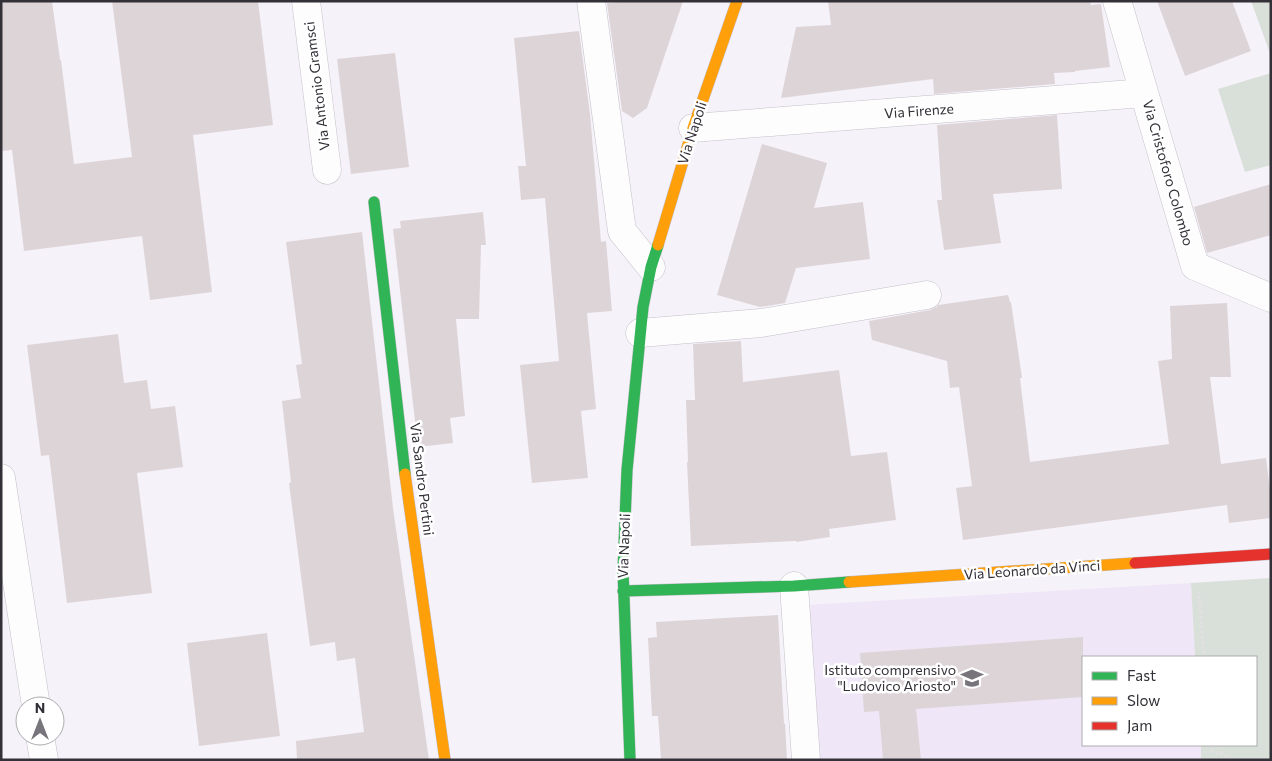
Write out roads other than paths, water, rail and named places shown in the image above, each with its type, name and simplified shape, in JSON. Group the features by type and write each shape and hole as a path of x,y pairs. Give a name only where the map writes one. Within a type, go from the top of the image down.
{"street":[{"name":"Via Antonio Gramsci","path":"306,1 327,170"},
{"path":"591,1 622,231 651,267"},
{"name":"Via Napoli","path":"630,760 623,571 627,470 643,307 651,267 693,128 737,1"},
{"name":"Via Cristoforo Colombo","path":"1117,1 1195,266 1271,298"},
{"name":"Via Firenze","path":"693,128 1144,93"},
{"name":"Via Sandro Pertini","path":"374,202 409,506 445,760"},
{"path":"640,333 761,323 927,295"},
{"path":"1,478 34,696"},
{"name":"Via Leonardo da Vinci","path":"623,591 794,586 1271,554"},
{"path":"794,586 806,760"},
{"path":"42,746 44,760"}],"place":[{"name":"Istituto comprensivo \"Ludovico Ariosto\"","path":"972,678"}]}
